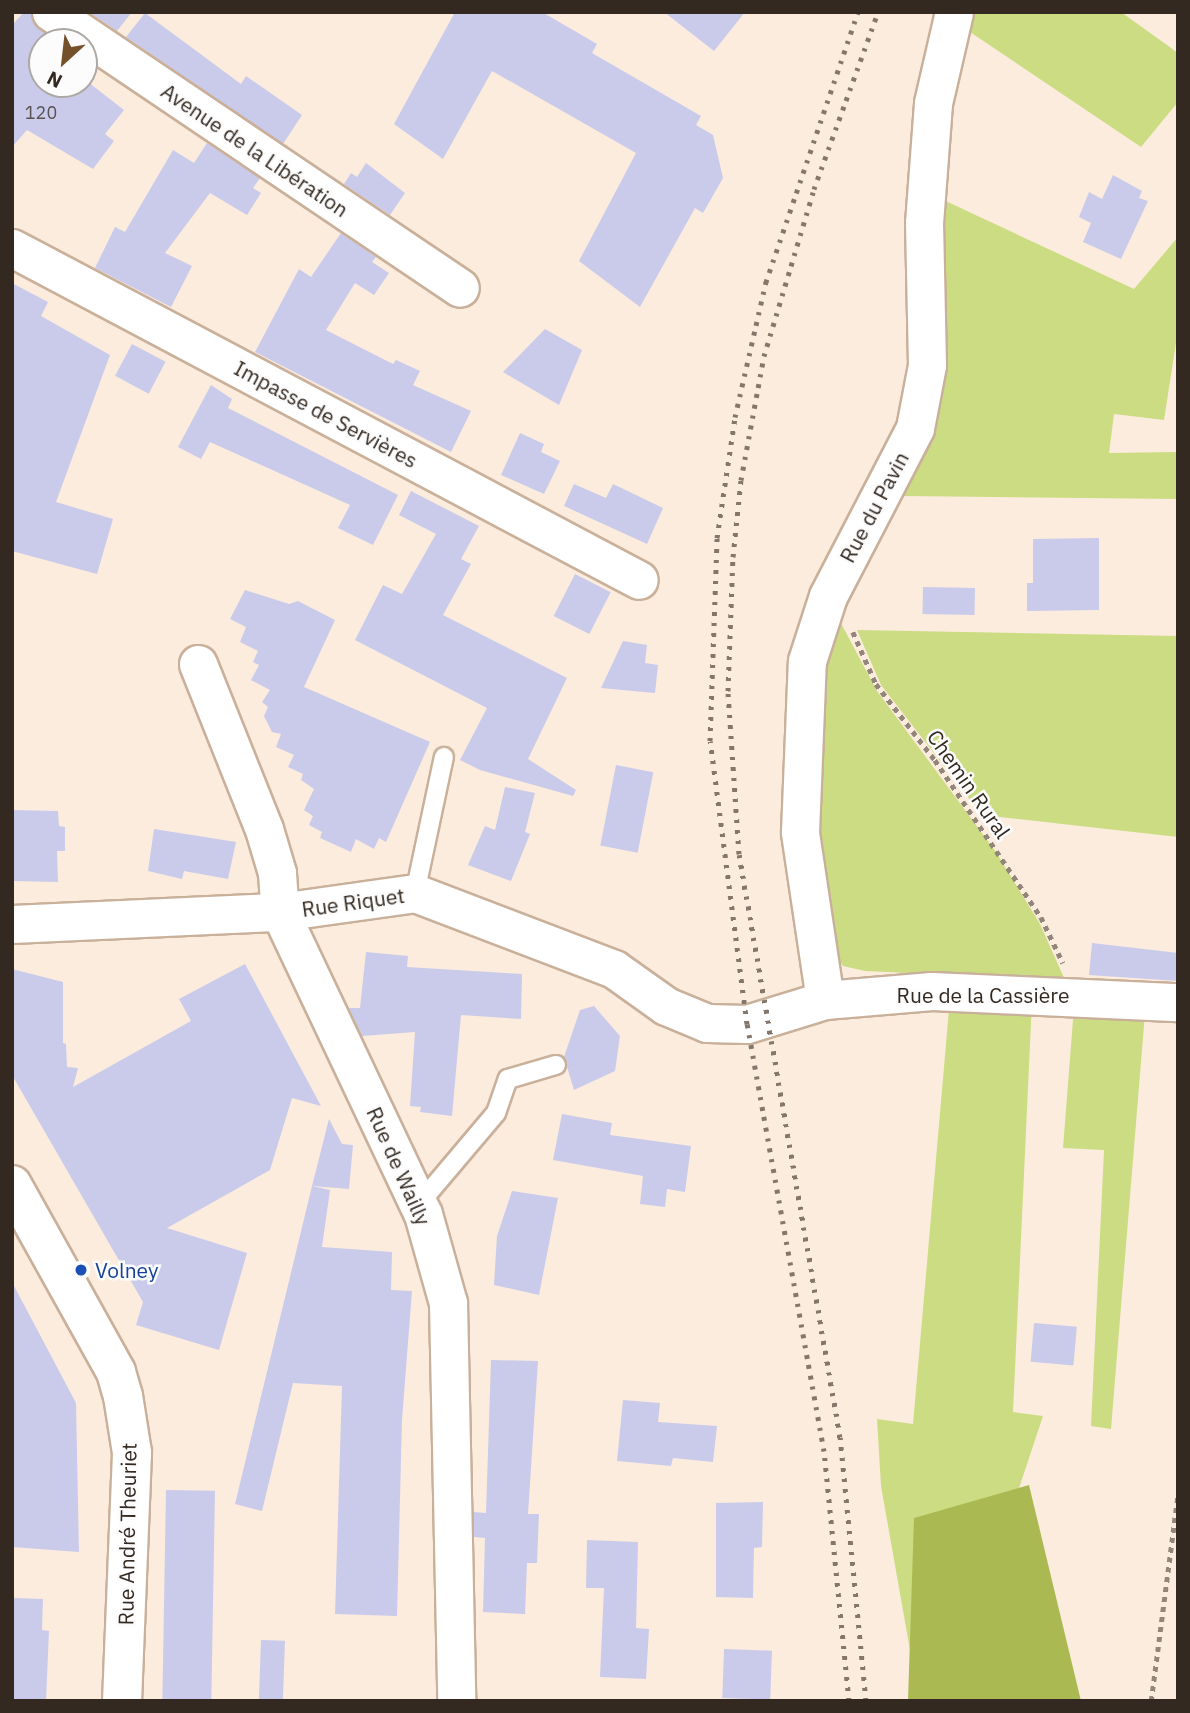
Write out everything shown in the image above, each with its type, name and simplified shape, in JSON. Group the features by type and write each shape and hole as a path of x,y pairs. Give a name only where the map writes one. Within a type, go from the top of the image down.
{"street":[{"name":"Avenue de la Libération","path":"51,12 460,288"},
{"name":"Rue du Pavin","path":"825,1000 806,894 800,769 807,661 828,596 915,428 927,365 924,223 933,103 954,12"},
{"name":"Impasse de Servières","path":"12,248 639,580"},
{"name":"Rue de Wailly","path":"198,664 264,829 277,873 280,912 419,1204 448,1303 456,1701"},
{"name":"Rue Riquet","path":"12,924 280,912 415,893 614,969 666,1006 707,1023"},
{"name":"Rue de la Cassière","path":"707,1023 747,1024 825,1000 932,991 1079,995 1178,1002"},
{"name":"Rue André Theuriet","path":"12,1185 116,1373 122,1395 132,1453 122,1701"}],"lane":[{"path":"415,893 444,757"},
{"path":"419,1204 496,1113 508,1079 556,1065"}],"path":[{"name":"Chemin Rural","path":"828,596 842,609 876,684 935,760 1041,917 1079,995"},
{"path":"1151,1701 1178,1493"}],"green space":[{"path":"968,12 1121,12 1178,53 1178,102 1141,147 964,28"},
{"path":"937,197 1134,289 1178,237 1178,330 1164,420 1114,414 1109,453 1178,452 1178,499 901,496 936,409"},
{"path":"835,612 877,691 996,852 1040,924 1065,980 865,971 843,966 833,952 811,870 812,709"},
{"path":"857,630 1178,636 1178,837 982,815 881,685"},
{"path":"950,998 1032,1001 1013,1412 1043,1416 963,1657 919,1701 881,1486 877,1419 913,1424"},
{"path":"1074,1007 1145,1013 1111,1429 1091,1426 1104,1150 1063,1148"},
{"path":"1029,1485 1081,1701 908,1701 914,1518"}],"building":[{"path":"24,12 30,12 38,28 28,28 28,98 98,98 98,90 124,110 105,134 114,141 93,169 27,130 12,147 12,25"},
{"path":"89,12 132,12 117,31"},
{"path":"455,12 542,12 597,44 592,53 701,116 696,125 713,135 723,178 703,213 695,208 640,307 579,261 636,153 492,71 443,159 394,124"},
{"path":"664,12 745,12 714,51"},
{"path":"145,13 241,84 246,76 302,115 283,144 126,37"},
{"path":"207,143 260,178 253,188 261,193 247,215 210,193 165,253 192,266 171,307 95,268 115,227 125,232 173,150 194,163"},
{"path":"366,163 405,193 390,215 344,184 351,173 357,177"},
{"path":"1113,175 1142,191 1139,198 1148,201 1121,259 1083,242 1091,223 1079,217 1089,192 1102,199"},
{"path":"341,233 376,257 372,262 389,273 374,295 355,283 326,330 393,364 396,360 420,371 413,385 471,411 451,452 255,352 299,269 311,277"},
{"path":"12,283 48,302 41,316 110,355 56,502 113,519 97,574 12,551"},
{"path":"545,329 582,350 559,405 503,372"},
{"path":"132,344 166,362 149,394 115,376"},
{"path":"211,385 232,399 228,408 398,495 373,545 338,528 350,505 210,442 201,459 178,447"},
{"path":"520,433 544,444 541,452 560,461 544,494 501,475"},
{"path":"574,484 606,498 613,484 663,508 647,544 564,506"},
{"path":"411,491 479,526 461,559 471,564 443,615 567,678 528,759 576,790 573,796 480,770 460,760 487,708 355,640 383,585 402,594 436,534 399,515"},
{"path":"1099,538 1099,610 1027,611 1027,583 1033,583 1033,539"},
{"path":"575,574 611,592 589,634 554,616"},
{"path":"923,587 975,588 975,615 923,614"},
{"path":"245,590 289,604 298,601 335,620 304,687 430,742 386,842 379,838 374,849 356,839 351,852 320,838 322,832 309,825 313,816 304,810 314,789 301,780 303,774 288,767 294,755 276,747 281,734 272,732 264,716 268,707 262,702 270,690 251,680 259,665 253,662 258,651 240,642 246,627 230,619"},
{"path":"623,641 647,645 645,663 658,665 655,693 601,688"},
{"path":"616,765 653,772 638,853 600,845"},
{"path":"505,787 535,793 525,832 530,834 511,881 468,865 485,826 495,830"},
{"path":"12,810 58,811 59,826 65,827 65,851 57,851 58,882 12,881"},
{"path":"154,829 236,842 228,879 184,871 182,879 148,871"},
{"path":"1092,943 1178,953 1178,981 1089,975"},
{"path":"366,952 408,956 407,967 522,974 521,1019 461,1015 452,1116 420,1112 421,1107 410,1106 415,1032 362,1036 349,1008 360,1008"},
{"path":"245,964 321,1106 292,1098 270,1170 167,1228 247,1253 219,1350 136,1325 143,1302 12,1075 12,969 63,982 63,1043 66,1044 67,1067 78,1068 73,1087 191,1021 179,999"},
{"path":"594,1006 620,1036 615,1071 574,1090 564,1057 580,1010"},
{"path":"562,1114 612,1123 610,1135 691,1146 685,1192 667,1189 665,1207 640,1204 643,1176 553,1160"},
{"path":"329,1119 342,1144 353,1145 349,1189 312,1186"},
{"path":"312,1186 330,1190 322,1247 392,1252 391,1290 412,1291 402,1420 397,1616 335,1614 342,1386 293,1383 262,1511 235,1504"},
{"path":"512,1191 558,1198 539,1295 494,1285 497,1236"},
{"path":"12,1282 76,1403 79,1552 12,1547"},
{"path":"1034,1323 1077,1327 1073,1366 1031,1362"},
{"path":"491,1360 538,1361 528,1514 539,1514 537,1563 527,1563 525,1614 483,1612 485,1538 474,1537 473,1512 486,1513"},
{"path":"623,1400 660,1403 658,1422 717,1426 713,1462 673,1458 671,1466 617,1461"},
{"path":"166,1490 215,1491 211,1701 162,1701"},
{"path":"763,1502 762,1547 754,1548 753,1598 716,1597 716,1503"},
{"path":"587,1540 638,1542 636,1628 649,1629 646,1679 600,1677 604,1588 586,1588"},
{"path":"12,1598 43,1599 42,1630 49,1631 46,1701 12,1701"},
{"path":"261,1640 285,1641 283,1701 259,1701"},
{"path":"724,1649 772,1651 770,1700 722,1698"}],"railway":[{"path":"849,1701 824,1451 747,1024 710,741 717,538 735,417 766,282 858,12"},
{"path":"866,1701 840,1437 739,854 728,691 733,557 741,480 764,356 814,189 878,12"}],"place":[{"name":"Volney","path":"81,1270"}]}
